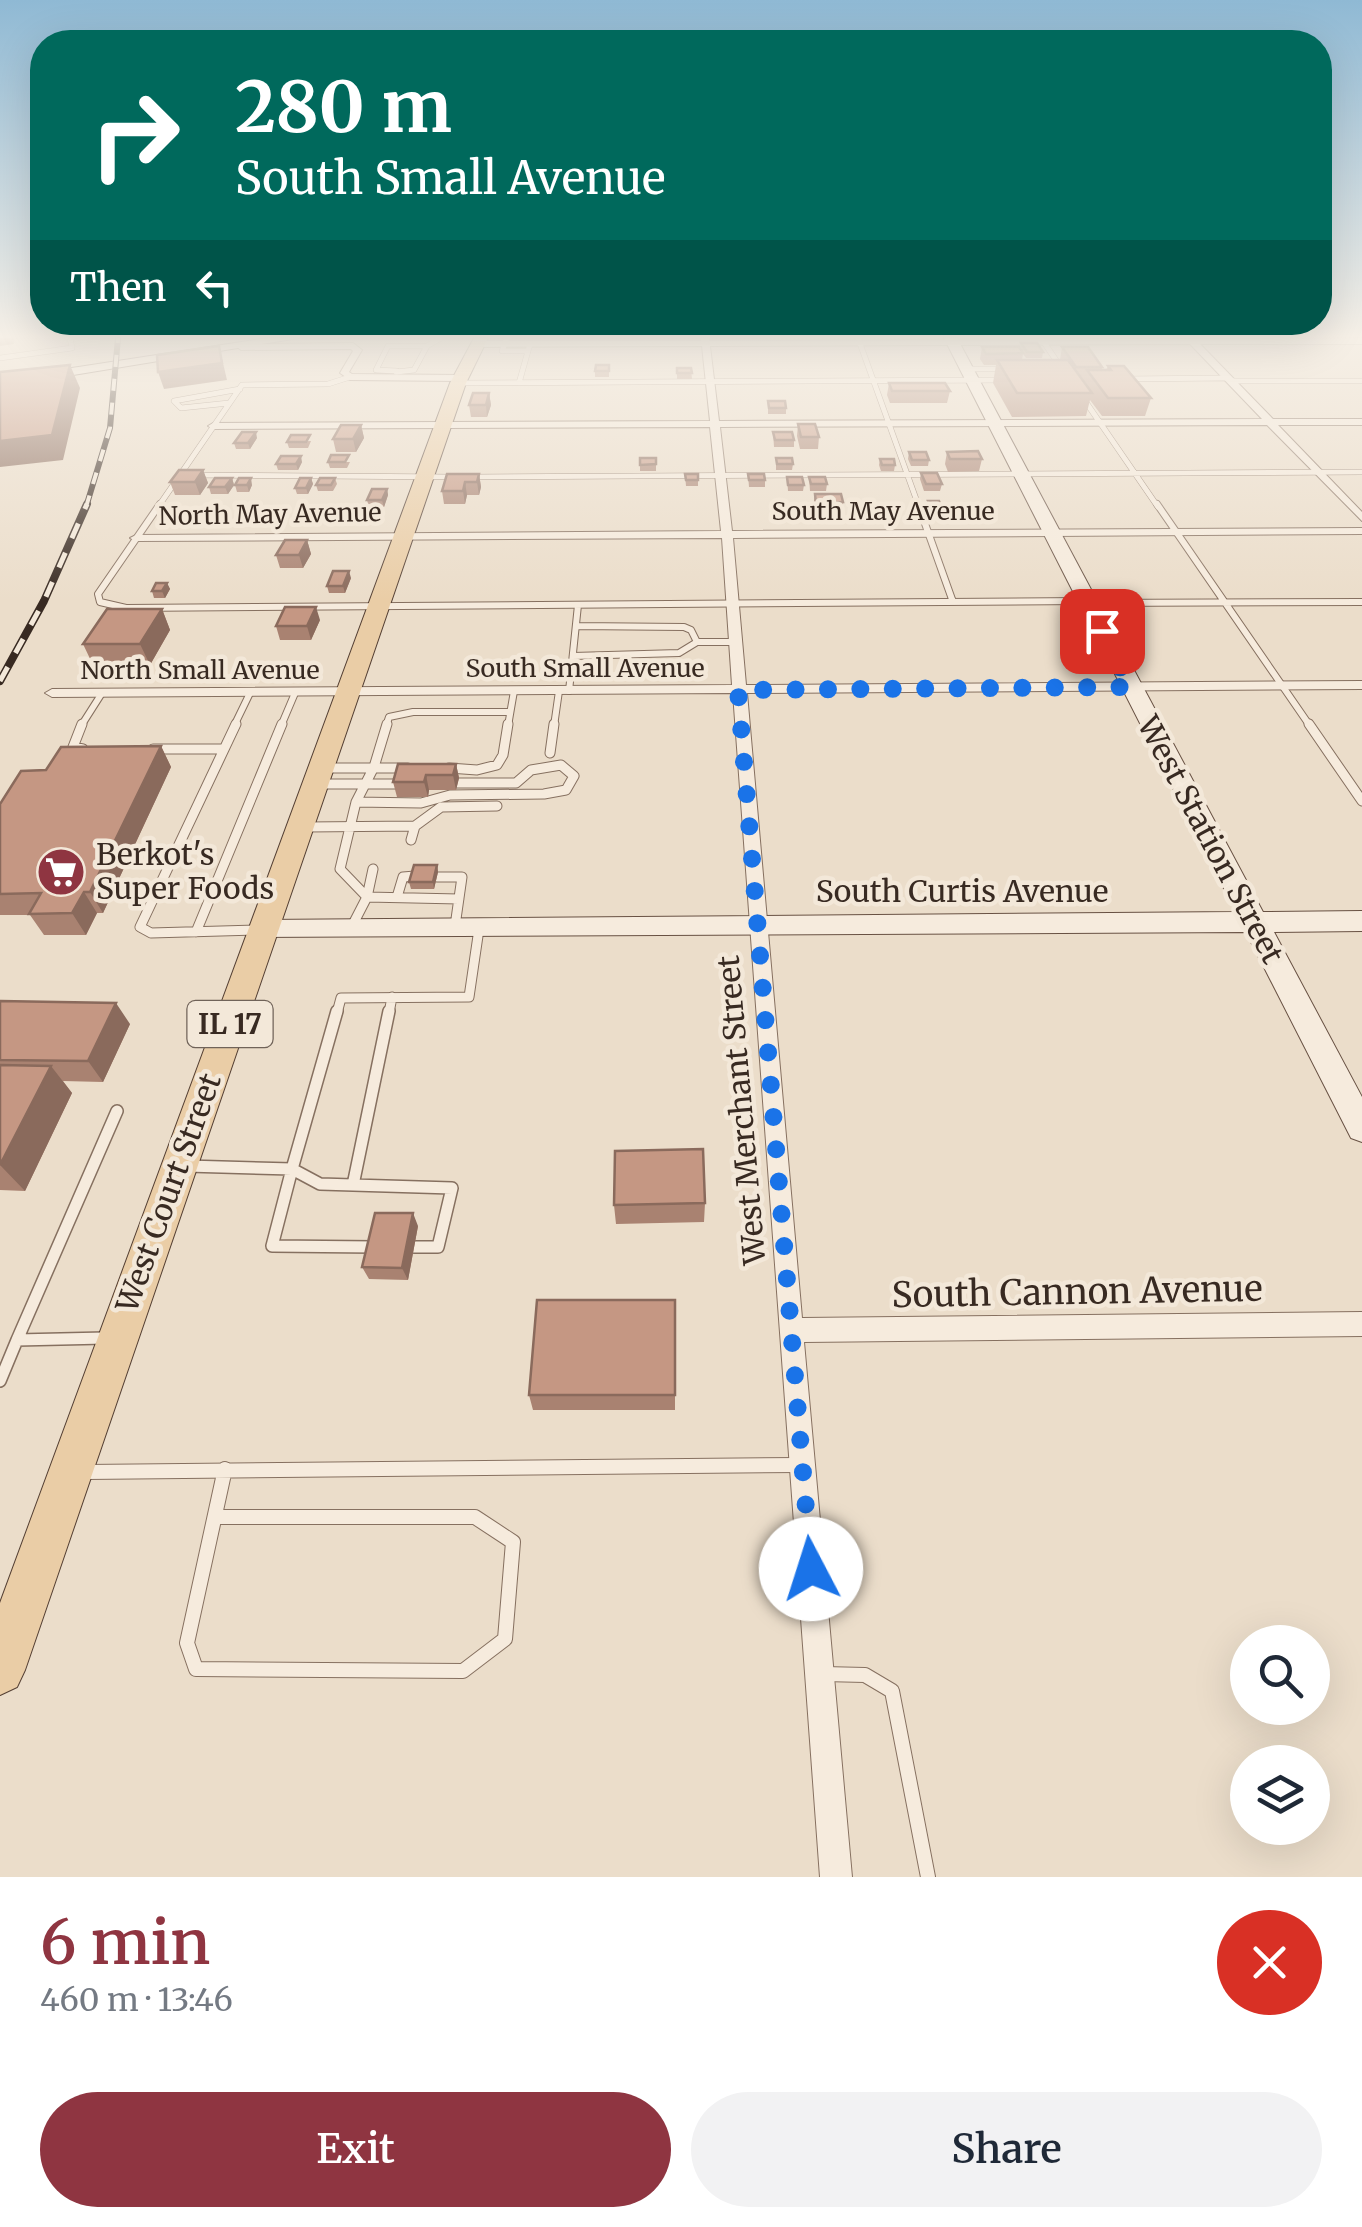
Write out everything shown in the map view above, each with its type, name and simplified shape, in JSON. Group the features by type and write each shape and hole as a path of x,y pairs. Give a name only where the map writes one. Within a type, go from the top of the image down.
{"main road":[{"name":"West Court Street","path":"0,1670 442,426"},
{"name":"West Station Street","path":"995,426 1253,922 1353,1092 1362,1128"},
{"name":"South Curtis Avenue","path":"263,930 1362,921"}],"street":[{"path":"213,426 786,426"},
{"name":"West Merchant Street","path":"716,426 836,1877"},
{"path":"1273,426 1362,518"},
{"name":"South May Avenue","path":"404,536 1362,531"},
{"name":"North May Avenue","path":"136,538 404,536"},
{"name":"South Small Avenue","path":"348,692 1362,685"},
{"name":"North Small Avenue","path":"52,693 348,692"},
{"name":"South Cannon Avenue","path":"792,1330 1362,1324"}],"lane":[{"path":"213,426 98,594 105,606 1362,602"},
{"path":"889,426 953,602"},
{"path":"1102,426 1362,801"},
{"path":"180,475 1362,472"},
{"path":"550,753 573,656 578,605"},
{"path":"576,626 684,627 692,630 697,642"},
{"path":"573,656 679,653 697,642 735,642"},
{"path":"446,768 476,770 498,765 514,691"},
{"path":"412,712 419,692"},
{"path":"85,750 73,747 75,735 102,693"},
{"path":"250,693 140,927 152,933 263,930"},
{"path":"196,932 296,693"},
{"path":"459,899 367,896 340,869 356,802 362,784 374,768 389,716 412,712 510,712"},
{"path":"144,750 223,749"},
{"path":"356,802 421,803 450,795 544,794 566,790 574,776 561,765 544,766 516,783 458,784"},
{"path":"318,776 374,768 419,768"},
{"path":"318,776 362,784 400,784"},
{"path":"300,826 414,826 442,807 497,806"},
{"path":"380,840 383,826"},
{"path":"411,840 414,826"},
{"path":"350,929 367,896 373,868"},
{"path":"397,898 403,872 414,876"},
{"path":"375,1248 272,1246 341,998 468,997 467,928 459,899 462,877 437,877"},
{"path":"353,1185 392,998"},
{"path":"0,1381 117,1110"},
{"path":"179,1166 292,1169 304,1180 320,1186 452,1188 438,1247 414,1247"},
{"path":"17,1340 118,1338"},
{"path":"70,1472 803,1464"},
{"path":"215,1518 474,1517 513,1542 505,1639 462,1671 196,1669 187,1643 225,1469"},
{"path":"820,1674 866,1676 892,1690 928,1877"}],"building":[{"path":"0,426 54,426 52,435 0,441"},
{"path":"341,426 361,426 353,439 333,439"},
{"path":"798,426 815,426 819,437 801,437"},
{"path":"242,432 256,432 248,443 234,443"},
{"path":"773,432 792,432 794,440 775,440"},
{"path":"291,435 310,435 306,442 287,442"},
{"path":"978,451 982,459 950,459 947,452"},
{"path":"909,452 926,452 929,460 912,460"},
{"path":"331,455 349,455 345,462 328,462"},
{"path":"281,456 301,456 296,464 276,464"},
{"path":"640,458 656,458 656,464 640,465"},
{"path":"776,458 792,458 793,464 777,464"},
{"path":"880,459 894,459 895,465 882,465"},
{"path":"179,470 203,470 195,482 170,482"},
{"path":"921,473 937,473 942,484 926,484"},
{"path":"447,474 479,474 477,482 465,482 463,491 442,491"},
{"path":"685,474 698,474 698,480 686,480"},
{"path":"748,474 764,474 765,480 749,480"},
{"path":"787,477 802,477 804,485 788,485"},
{"path":"809,477 825,477 827,484 811,484"},
{"path":"215,478 232,478 225,487 209,487"},
{"path":"239,478 251,478 247,485 235,485"},
{"path":"300,478 311,478 306,488 295,488"},
{"path":"320,478 335,478 331,485 316,485"},
{"path":"372,489 387,489 382,500 367,500"},
{"path":"815,494 841,494 843,502 816,504"},
{"path":"928,501 939,501 942,509 931,509"},
{"path":"285,540 307,540 299,555 276,555"},
{"path":"333,571 349,571 343,586 327,586"},
{"path":"156,583 167,583 162,591 152,591"},
{"path":"285,607 316,607 307,626 276,626"},
{"path":"107,609 162,609 140,644 83,644"},
{"name":"Berkot's Super Foods","path":"161,746 90,892 84,892 72,913 29,914 41,893 0,894 0,804 21,771 46,770 61,747"},
{"path":"398,764 456,764 453,775 426,775 424,782 393,782"},
{"path":"414,865 437,865 433,882 409,882"},
{"path":"0,1001 116,1003 88,1061 0,1060"},
{"path":"0,1065 51,1066 0,1165"},
{"path":"703,1149 705,1203 614,1205 615,1151"},
{"path":"375,1213 413,1213 402,1268 362,1267"},
{"path":"537,1300 675,1300 675,1395 529,1395"}],"railway":[{"path":"87,505 110,426"},
{"path":"0,681 44,601 87,505"}],"place":[{"name":"Berkot's Super Foods","path":"61,872"}],"route":[{"path":"811,1569 738,690 1130,687 1102,631"}]}
